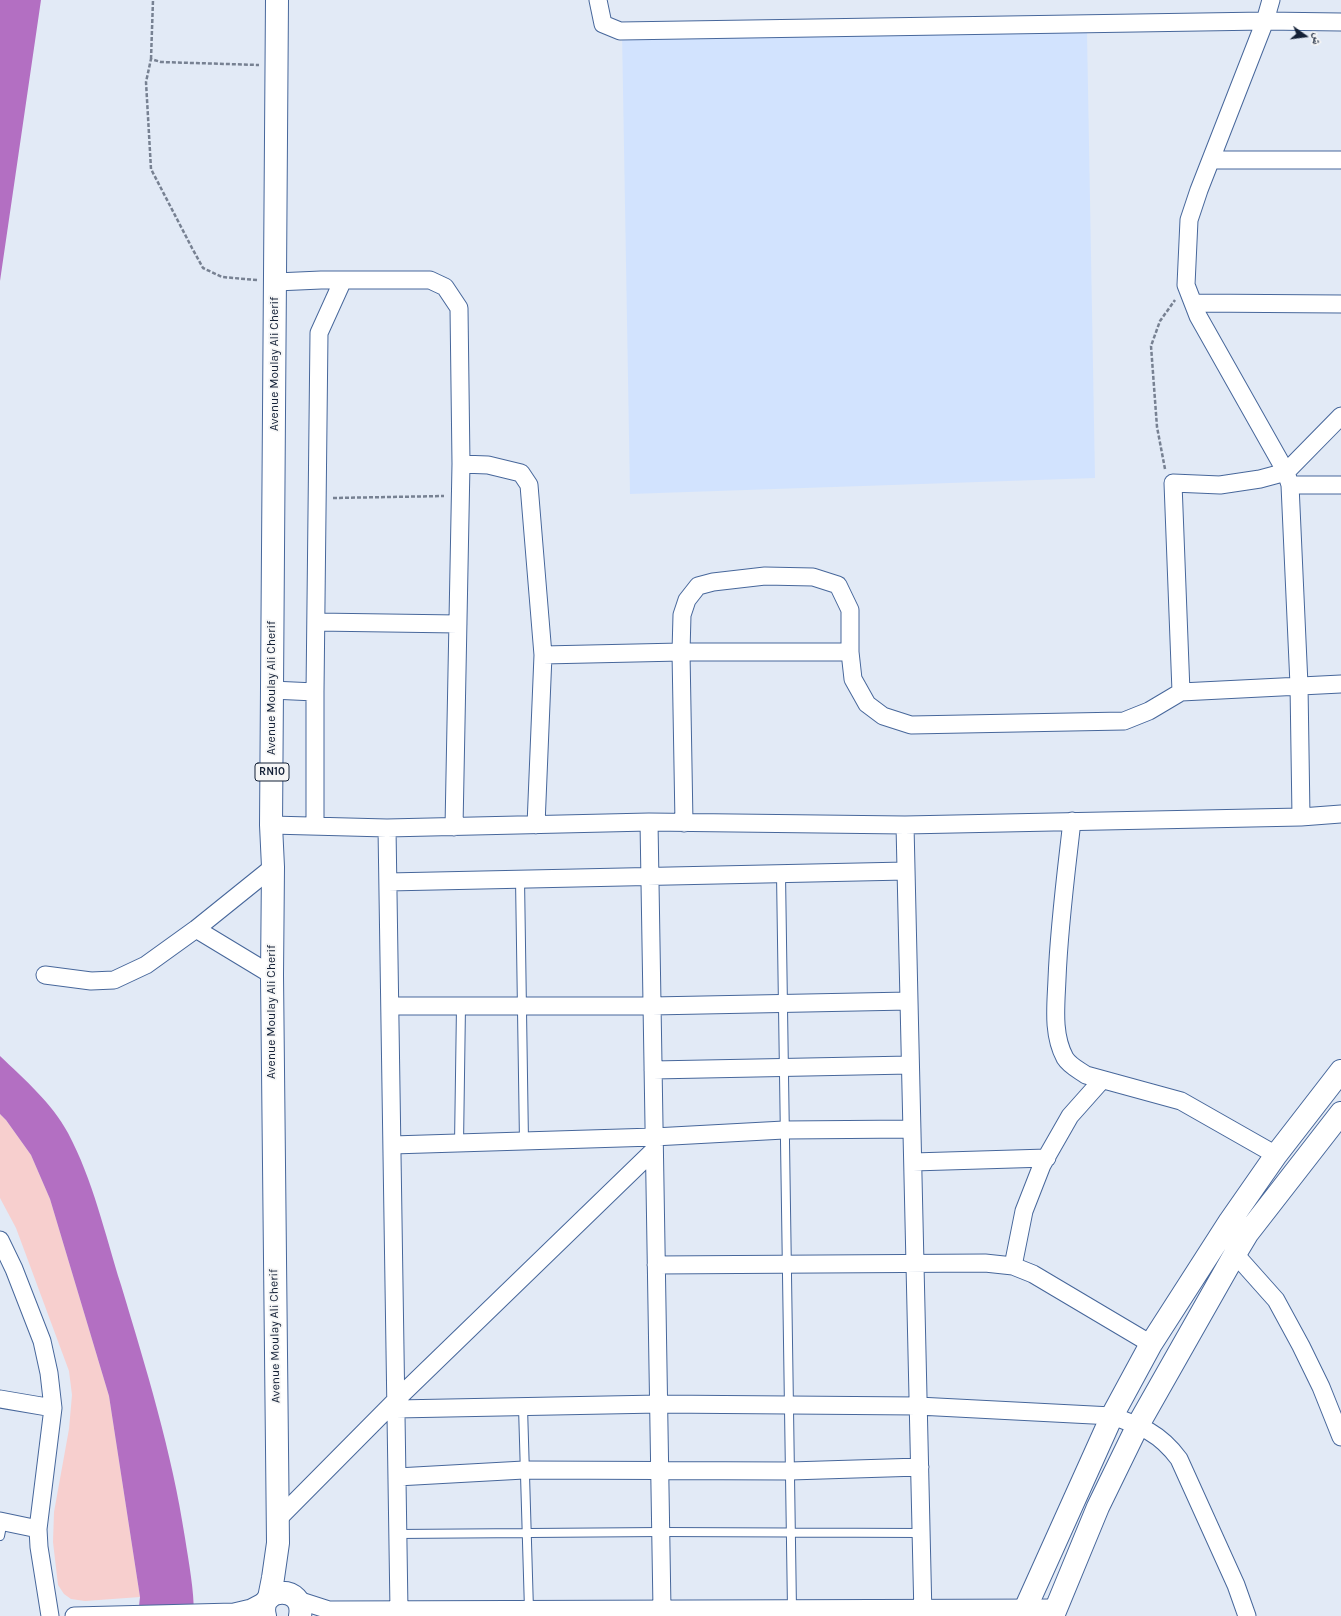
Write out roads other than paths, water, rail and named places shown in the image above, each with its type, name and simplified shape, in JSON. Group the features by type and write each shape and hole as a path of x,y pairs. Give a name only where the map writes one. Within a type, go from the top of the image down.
{"main road":[{"name":"Avenue Moulay Ali Cherif","path":"277,0 271,825 273,867 272,975 278,1543"},
{"path":"1024,1612 1112,1416 1152,1344 1230,1221 1276,1155 1341,1071"},
{"path":"1055,1612 1098,1507 1138,1425 1235,1254 1247,1234 1341,1113"},
{"name":"RN10","path":"267,1604 273,1578 278,1543"},
{"name":"RN10","path":"278,1543 287,1577 300,1608"},
{"path":"267,1604 279,1592 291,1594 300,1608"}],"street":[{"path":"598,0 603,24 620,31 1265,21 1341,22"},
{"path":"1271,0 1265,21 1198,190 1190,220 1186,285 1198,316 1288,478 1299,686 1301,816"},
{"path":"1211,160 1341,160"},
{"path":"315,826 319,333 343,280"},
{"path":"276,282 430,280 445,287 459,308 461,495 454,828"},
{"path":"1193,303 1341,304"},
{"path":"1288,478 1341,416"},
{"path":"461,464 488,464 521,473 529,486 543,655 536,825"},
{"path":"1181,692 1173,483 1220,485 1260,479 1288,478 1341,485"},
{"path":"684,823 681,652 682,615 687,600 698,586 713,582 773,576 813,577 838,585 850,610 850,652 853,679 867,704 883,716 911,725 1124,722 1149,711 1181,692 1341,684"},
{"path":"316,622 458,624"},
{"path":"543,655 681,652 850,652"},
{"path":"272,690 315,692"},
{"path":"271,825 454,828 649,822 905,824 1341,814"},
{"path":"1072,821 1059,942 1056,1018 1059,1042 1066,1059 1073,1067 1086,1075 1181,1102 1276,1155"},
{"path":"649,822 662,1609"},
{"path":"905,824 923,1612"},
{"path":"387,828 399,1610"},
{"path":"45,975 92,981 114,980 146,965 196,929 273,867"},
{"path":"388,882 906,872"},
{"path":"196,929 272,975"},
{"path":"390,1006 652,1006 783,1002 909,1001"},
{"path":"653,1070 910,1065"},
{"path":"1013,1266 1024,1211 1046,1158 1070,1116 1102,1080"},
{"path":"392,1145 524,1142 654,1144 784,1130 912,1129"},
{"path":"277,1520 396,1405 654,1144"},
{"path":"913,1162 1046,1158"},
{"path":"0,1240 14,1269 42,1341 49,1373 53,1408 38,1528 39,1548 50,1616"},
{"path":"1235,1254 1276,1300 1321,1387 1341,1437"},
{"path":"656,1265 915,1262 985,1263 1013,1266 1034,1274 1152,1344"},
{"path":"0,1399 53,1408"},
{"path":"396,1405 523,1407 658,1404 918,1406 1112,1416 1138,1425 1169,1445 1178,1459 1236,1585 1247,1616"},
{"path":"397,1477 524,1470 790,1471 920,1467"},
{"path":"1,1526 38,1528"},
{"path":"234,1612 267,1604"},
{"path":"300,1608 474,1613 506,1613 529,1610 625,1613 662,1609 1055,1612"},
{"path":"74,1616 199,1612 234,1612 251,1616"}],"lane":[{"path":"781,874 792,1609"},
{"path":"520,879 524,1142"},
{"path":"459,1144 461,1006"},
{"path":"523,1407 529,1610"},
{"path":"398,1534 660,1532 921,1533"}]}
